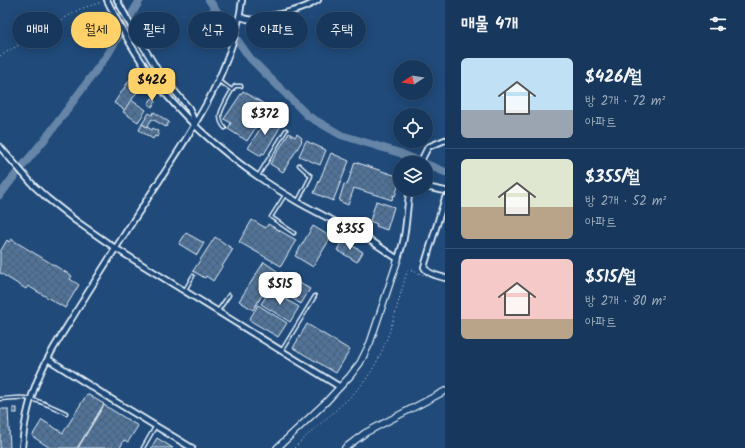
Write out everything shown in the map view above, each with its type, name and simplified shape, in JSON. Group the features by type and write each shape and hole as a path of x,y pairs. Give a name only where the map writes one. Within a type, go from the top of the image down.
{"street":[{"path":"117,0 160,74 189,108 195,125"},
{"path":"22,448 24,428 31,400 42,371 115,248 195,125 228,58 239,23 242,0"},
{"path":"240,17 253,20 301,9 318,0"},
{"path":"105,1 153,78 185,116 212,141 247,169 298,202 370,240 398,260"},
{"path":"424,156 428,148 445,140"},
{"path":"0,147 34,186 61,210 115,248 340,387"},
{"path":"433,188 445,191"},
{"path":"277,448 325,403 360,363 370,343 404,240 408,196"},
{"path":"445,198 424,267 428,272 445,278"},
{"path":"48,360 192,448"},
{"path":"345,448 365,433 445,391"}],"lane":[{"path":"218,81 232,90"},
{"path":"225,128 221,123 220,115 232,90 235,86 241,86"},
{"path":"258,176 286,130"},
{"path":"298,202 311,176 299,165"},
{"path":"286,194 271,217 294,233"},
{"path":"184,291 194,276"},
{"path":"218,312 229,295"},
{"path":"282,352 315,296"},
{"path":"0,399 24,398 40,402 66,414"},
{"path":"143,448 156,426"}],"path":[{"path":"0,56 80,9 105,1"},
{"path":"294,448 356,392 365,380 376,363 386,342 407,272 409,270 423,274"}],"building":[{"path":"133,75 144,85 141,90 139,89 125,110 114,103"},
{"path":"243,91 269,107 247,141 228,129 231,123 224,119"},
{"path":"152,98 156,101 152,107 148,104"},
{"path":"131,100 146,110 138,122 123,112"},
{"path":"154,112 169,122 166,127 152,119 147,127 142,124 149,113 152,115"},
{"path":"268,116 282,124 264,154 262,153 261,156 248,148"},
{"path":"142,124 152,130 153,128 158,131 157,133 159,134 157,137 155,136 153,139 139,130"},
{"path":"289,133 295,137 297,134 302,138 302,141 283,172 270,164"},
{"path":"306,141 326,150 320,165 299,156"},
{"path":"331,153 349,161 333,201 314,193"},
{"path":"355,162 393,175 392,200 354,188 348,205 339,201 344,184 347,185"},
{"path":"376,201 394,207 387,230 376,226 377,224 370,221"},
{"path":"252,220 266,228 268,224 296,240 281,266 239,242"},
{"path":"313,226 331,237 313,267 295,256"},
{"path":"186,233 204,243 197,255 179,244"},
{"path":"215,237 233,249 213,281 206,276 205,278 193,271"},
{"path":"11,239 72,276 70,279 79,285 65,308 28,286 26,289 0,273 0,252 7,240 9,242"},
{"path":"343,240 363,252 357,262 337,250"},
{"path":"264,262 277,271 253,310 239,301"},
{"path":"281,272 310,289 301,304 272,286"},
{"path":"270,290 299,307 290,322 261,304"},
{"path":"258,305 287,323 278,337 249,320"},
{"path":"307,324 350,350 336,373 293,348"},
{"path":"87,394 104,404 77,448 50,448 32,436 42,420 63,433"},
{"path":"104,405 138,426 128,442 124,440 120,448 78,448"},
{"path":"13,408 17,408 17,413 13,413"},
{"path":"0,409 8,409 10,448 0,448"},
{"path":"157,438 173,448 151,448"}],"waterway":[{"path":"0,195 49,134 108,54 140,0"},
{"path":"209,0 250,58 308,116 341,135 407,156"},
{"path":"433,167 445,172"}]}
